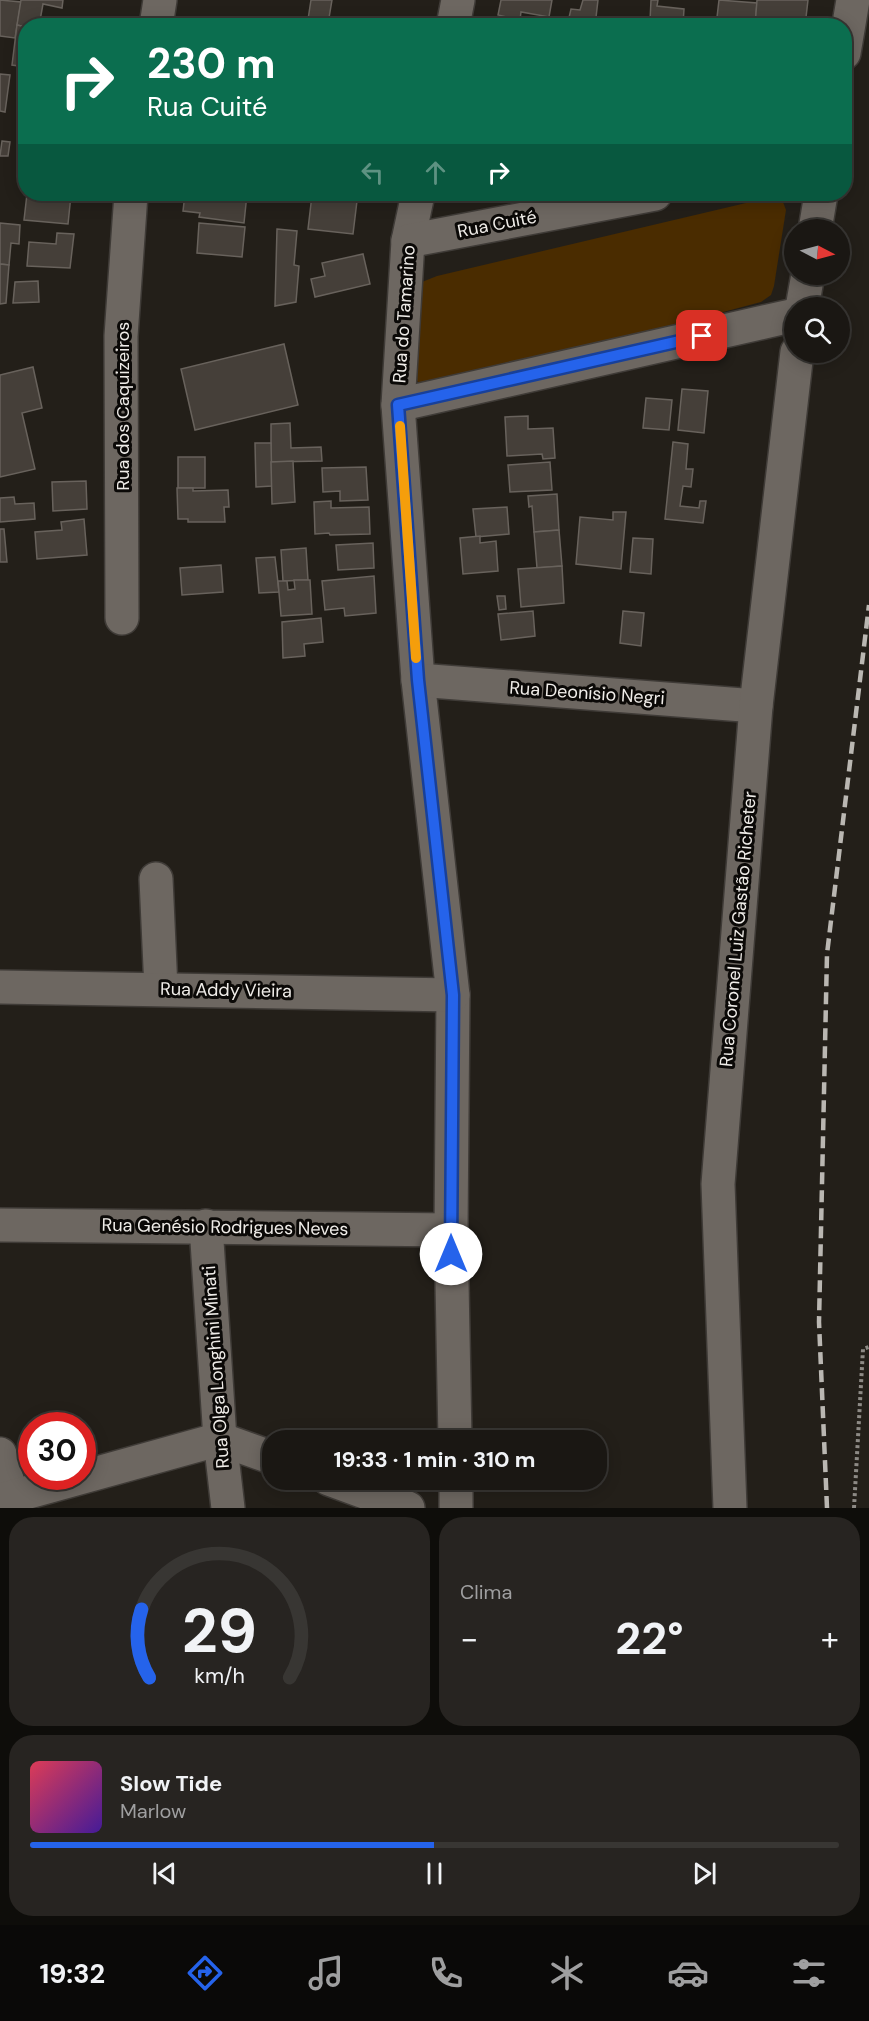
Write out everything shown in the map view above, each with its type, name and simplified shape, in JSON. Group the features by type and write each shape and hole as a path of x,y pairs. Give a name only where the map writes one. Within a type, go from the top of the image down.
{"street":[{"path":"157,18 160,0"},
{"path":"455,18 458,0"},
{"path":"850,18 853,0"},
{"name":"Rua dos Caquizeiros","path":"122,618 121,336 131,201"},
{"name":"Rua do Tamarino","path":"417,201 408,241 398,405 418,680 453,995 451,1230 455,1430"},
{"name":"Rua Cuité","path":"408,241 619,201"},
{"path":"817,219 820,201"},
{"path":"398,405 784,317"},
{"name":"Rua Coronel Luiz Gastão Richeter","path":"730,1508 718,1184 756,706 796,363"},
{"name":"Rua Deonísio Negri","path":"418,680 756,706"},
{"path":"156,879 161,989"},
{"name":"Rua Addy Vieira","path":"0,987 453,995"},
{"name":"Rua Genésio Rodrigues Neves","path":"0,1225 451,1230"},
{"name":"Rua Olga Longhini Minati","path":"206,1226 220,1439 228,1508"},
{"path":"0,1454 9,1501 220,1439 262,1454"},
{"path":"359,1490 408,1508"},
{"path":"456,1490 456,1508"}],"path":[{"path":"855,1508 863,1349 869,1347"}],"shaded area":[{"path":"754,201 781,201 786,210 774,286 771,295 761,302 433,389 423,386 416,380 422,282 437,276"}],"building":[{"path":"0,0 21,2 15,38 0,36"},
{"path":"21,0 63,0 62,8 43,4 40,18 18,18"},
{"path":"311,0 332,0 329,18 308,18"},
{"path":"501,0 552,0 549,17 521,12 520,18 498,15"},
{"path":"583,0 598,0 596,18 569,18 571,9 580,10"},
{"path":"651,0 658,0 657,6 684,9 683,18 650,18"},
{"path":"719,0 757,3 756,18 717,18"},
{"path":"757,0 808,0 806,18 756,18"},
{"path":"17,25 18,66 12,65"},
{"path":"0,74 10,75 5,112 0,111"},
{"path":"2,141 10,142 8,156 0,156"},
{"path":"26,201 70,201 68,224 24,220"},
{"path":"184,201 246,201 244,223 199,217 200,213 183,211"},
{"path":"311,201 357,201 353,234 308,229"},
{"path":"0,223 20,225 19,244 11,243 9,265 0,264"},
{"path":"199,223 245,227 242,257 197,253"},
{"path":"277,229 297,231 294,265 299,266 296,302 275,306"},
{"path":"57,233 74,234 70,268 27,266 29,242 56,244"},
{"path":"363,254 370,284 315,297 311,279 325,276 322,263"},
{"path":"0,264 9,265 6,303 0,304"},
{"path":"38,281 39,302 13,303 15,282"},
{"path":"284,344 298,405 195,430 181,369"},
{"path":"33,367 42,408 22,413 35,469 0,477 0,375"},
{"path":"682,389 708,391 704,433 678,430"},
{"path":"646,398 672,400 669,430 643,428"},
{"path":"528,416 528,429 553,428 555,458 543,459 542,454 507,456 505,417"},
{"path":"290,423 291,448 321,447 322,461 271,462 271,424"},
{"path":"673,442 688,444 686,469 693,469 691,487 683,486 680,506 699,508 700,501 706,501 703,523 665,519"},
{"path":"255,443 271,443 272,486 256,487"},
{"path":"178,457 205,457 205,488 178,488"},
{"path":"293,461 295,502 272,504 271,462"},
{"path":"550,462 552,490 510,492 508,465"},
{"path":"366,467 368,500 340,501 340,491 323,492 322,468"},
{"path":"86,481 87,509 53,511 52,482"},
{"path":"177,488 193,488 193,491 228,490 229,507 224,507 225,522 188,522 188,519 178,519"},
{"path":"557,494 559,530 534,532 532,506 529,507 528,496"},
{"path":"14,497 15,504 34,503 35,519 0,522 0,498"},
{"path":"331,501 331,508 369,507 370,534 315,534 314,502"},
{"path":"507,507 509,534 476,537 473,509"},
{"path":"613,512 626,512 621,569 576,564 580,517 613,520"},
{"path":"84,519 87,555 37,559 35,532 62,530 61,522"},
{"path":"0,529 4,529 7,562 0,562"},
{"path":"559,530 562,566 537,568 534,532"},
{"path":"480,536 480,543 496,541 498,571 463,574 460,538"},
{"path":"633,538 653,539 651,574 630,572"},
{"path":"373,543 374,568 338,570 336,545"},
{"path":"306,548 308,580 283,581 281,550"},
{"path":"275,557 279,592 259,593 256,558"},
{"path":"221,565 223,592 182,595 180,568"},
{"path":"562,566 564,603 521,607 518,569"},
{"path":"374,576 376,613 345,616 344,608 325,610 322,581"},
{"path":"294,580 310,580 312,614 281,616 278,581 287,581 288,590 295,589"},
{"path":"497,596 505,596 506,609 499,610"},
{"path":"533,611 535,636 501,640 498,614"},
{"path":"623,611 644,613 641,646 620,643"},
{"path":"321,618 323,642 304,644 305,656 283,658 282,622"}],"railway":[{"path":"827,1508 819,1322 827,954 869,605"}],"slow traffic":[{"path":"400,426 416,658"}],"route":[{"path":"451,1254 453,995 418,680 398,405 702,336"}]}
